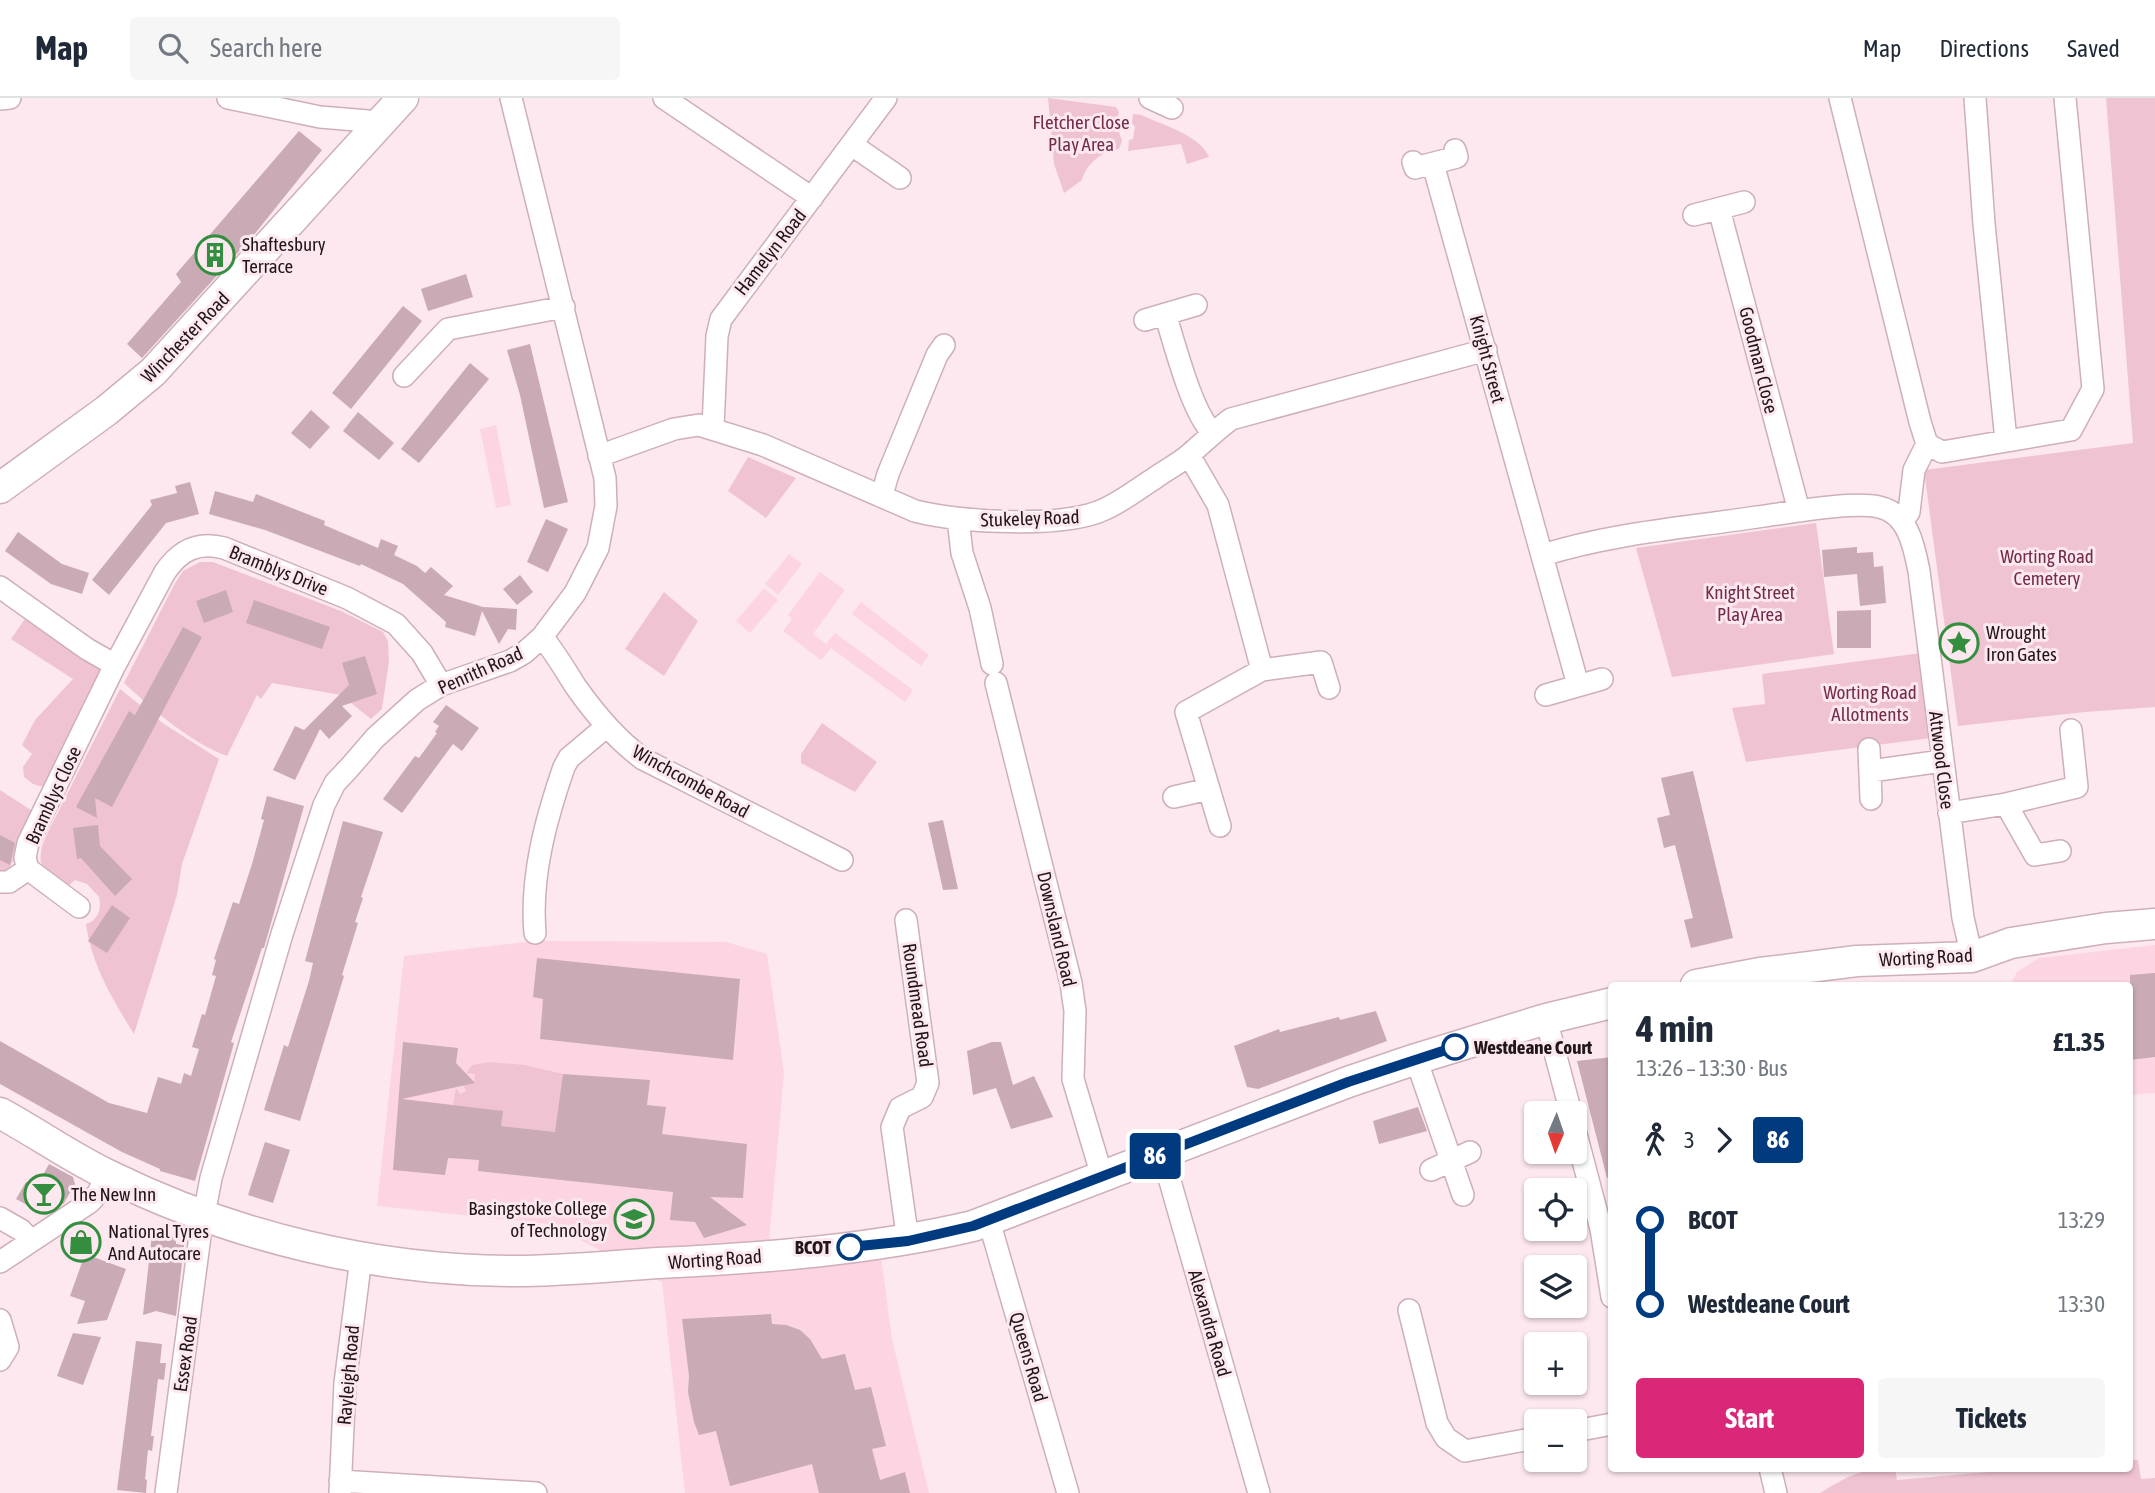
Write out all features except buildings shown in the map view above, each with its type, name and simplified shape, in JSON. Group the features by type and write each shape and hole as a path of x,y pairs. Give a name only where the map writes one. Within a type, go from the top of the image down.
{"street":[{"path":"0,99 10,98"},
{"path":"228,98 320,117 380,122"},
{"name":"Winchester Road","path":"0,488 153,372 403,98"},
{"name":"Penrith Road","path":"204,1215 211,1178 282,934 324,805 335,783 375,738 417,700 441,685 510,661 542,637 575,593 598,548 606,506 605,478 512,98"},
{"path":"664,98 812,198"},
{"name":"Hamelyn Road","path":"713,428 717,335 721,319 886,98"},
{"path":"1150,98 1172,108"},
{"path":"1543,555 1596,540 1799,511 1856,506 1880,507 1902,521 1909,512 1914,470 1927,444 1840,98"},
{"path":"1975,98 1984,224 2007,440"},
{"path":"1927,444 1942,452 2071,430 2093,389 2065,98"},
{"path":"852,145 900,178"},
{"name":"Knight Street","path":"1455,150 1457,157 1423,162 1486,350 1578,685"},
{"path":"1694,215 1744,202"},
{"name":"Goodman Close","path":"1719,209 1799,511"},
{"path":"1196,305 1155,317 1195,403 1212,432"},
{"path":"404,376 448,330 564,307"},
{"path":"882,495 932,367 944,345"},
{"name":"Stukeley Road","path":"599,456 674,429 699,425 763,445 915,511 958,519 1003,522 1087,516 1114,505 1189,455 1212,432 1231,419 1486,350"},
{"path":"1189,455 1217,505 1262,670"},
{"name":"Downsland Road","path":"958,519 962,553 980,608 1071,983 1075,1012 1073,1079 1102,1176"},
{"name":"Attwood Close","path":"1902,521 1914,545 1919,570 1963,918 1972,957"},
{"name":"Bramblys Drive","path":"115,665 172,561 188,549 211,545 347,598 396,624 422,653 441,685"},
{"path":"0,587 87,649 115,665"},
{"name":"Winchcombe Road","path":"542,637 591,708 621,742 643,759 842,860"},
{"path":"1220,827 1186,712 1262,670 1321,662 1329,688"},
{"name":"Bramblys Close","path":"79,907 28,869 25,858 28,843 115,665"},
{"path":"1546,695 1602,679"},
{"path":"536,933 535,907 540,857 564,767 577,750 607,726"},
{"path":"1949,813 2006,804 2077,787 2071,730"},
{"path":"1869,749 1871,799"},
{"path":"1871,771 1942,761"},
{"path":"1174,797 1209,789"},
{"path":"2006,804 2035,855 2060,851"},
{"path":"0,882 9,882 28,869"},
{"name":"Roundmead Road","path":"906,920 928,1083 922,1097 900,1108 892,1127 908,1241"},
{"name":"Worting Road","path":"1712,982 1857,961 1972,957 2011,943 2106,928 2155,924"},
{"name":"Worting Road","path":"0,1112 107,1175 204,1215 254,1231 361,1258 462,1269 516,1271 680,1262 908,1241 989,1221 1162,1153 1416,1059 1546,1019 1608,1004"},
{"path":"1546,1019 1568,1101"},
{"path":"1416,1059 1441,1165 1463,1195"},
{"path":"1441,1165 1470,1152"},
{"name":"Alexandra Road","path":"1162,1153 1259,1493"},
{"path":"1584,1164 1601,1229 1608,1272"},
{"path":"0,1262 90,1202 107,1175"},
{"name":"Essex Road","path":"166,1493 204,1215"},
{"path":"0,1218 21,1230 30,1240"},
{"name":"Queens Road","path":"989,1221 1068,1493"},
{"name":"Rayleigh Road","path":"340,1487 345,1383 361,1258"},
{"path":"1409,1310 1437,1423 1446,1438 1465,1451 1524,1440"},
{"path":"0,1320 8,1347 0,1360"},
{"path":"1587,1429 1608,1425"},
{"path":"1771,1472 1776,1493"},
{"path":"340,1487 536,1493"}],"shaded area":[{"path":"496,425 511,505 496,508 480,429"},
{"path":"789,554 802,564 778,595 765,584"},
{"path":"820,572 845,590 813,634 826,644 835,633 913,690 905,702 831,648 821,660 783,631 792,619 788,615"},
{"path":"764,588 778,600 750,633 736,621"},
{"path":"861,602 929,655 921,666 852,614"},
{"name":"Basingstoke College of Technology","path":"534,941 726,942 767,954 784,1073 767,1264 881,1257 892,1339 929,1493 685,1493 662,1282 549,1224 377,1206 404,956"},
{"path":"2155,945 2155,1093 2133,1095 2133,982 2012,982 2017,972 2039,958"}],"green space":[{"name":"Fletcher Close Play Area","path":"1048,98 1116,107 1119,112 1116,123 1122,141 1119,149 1096,159 1082,180 1064,193 1054,164"},
{"name":"Worting Road Cemetery","path":"2106,98 2155,98 2155,707 1958,726 1924,470 2133,443"},
{"name":"Fletcher Close Play Area","path":"1133,114 1141,115 1189,137 1205,150 1209,157 1187,164 1181,144 1128,151 1129,140 1133,139 1135,127 1132,123"},
{"path":"748,457 796,478 766,518 728,491"},
{"name":"Knight Street Play Area","path":"1816,523 1834,654 1672,677 1636,548"},
{"path":"200,562 213,562 341,611 383,632 388,641 389,661 382,709 371,719 341,695 272,683 261,699 257,695 227,756 200,743 159,714 124,683 174,585 183,571"},
{"path":"664,592 698,621 664,676 625,649"},
{"path":"27,616 98,666 101,675 47,788 33,784 24,777 23,767 32,754 22,745 35,720 73,679 11,639"},
{"name":"Worting Road Allotments","path":"1921,653 1931,738 1746,762 1732,708 1765,704 1762,674"},
{"path":"120,689 164,724 219,759 182,864 177,895 134,1034 104,981 89,939 86,924 98,914 99,897 87,884 75,880 66,888 46,873 41,861 42,845 46,836"},
{"path":"822,723 877,762 855,792 801,763 801,754"},
{"path":"0,790 37,814 6,874 0,870"},
{"path":"489,1062 525,1065 563,1074 560,1102 574,1134 501,1126 502,1111 467,1107 451,1114 456,1088 460,1094 466,1091 463,1085 474,1083 475,1074 466,1073 472,1065"},
{"path":"2133,1460 2138,1460 2141,1479 2155,1478 2155,1493 1820,1493 1864,1472 1896,1472 1897,1480 1989,1472 2133,1472"}],"bus line":[{"name":"86","path":"850,1247 908,1241 973,1226 1348,1082 1455,1047"}],"place":[{"name":"Shaftesbury Terrace","path":"215,255"},
{"name":"Wrought Iron Gates","path":"1959,643"},
{"name":"Westdeane Court","path":"1455,1047"},
{"name":"The New Inn","path":"44,1194"},
{"name":"Basingstoke College of Technology","path":"634,1219"},
{"name":"National Tyres And Autocare","path":"81,1242"},
{"name":"BCOT","path":"850,1247"}]}
